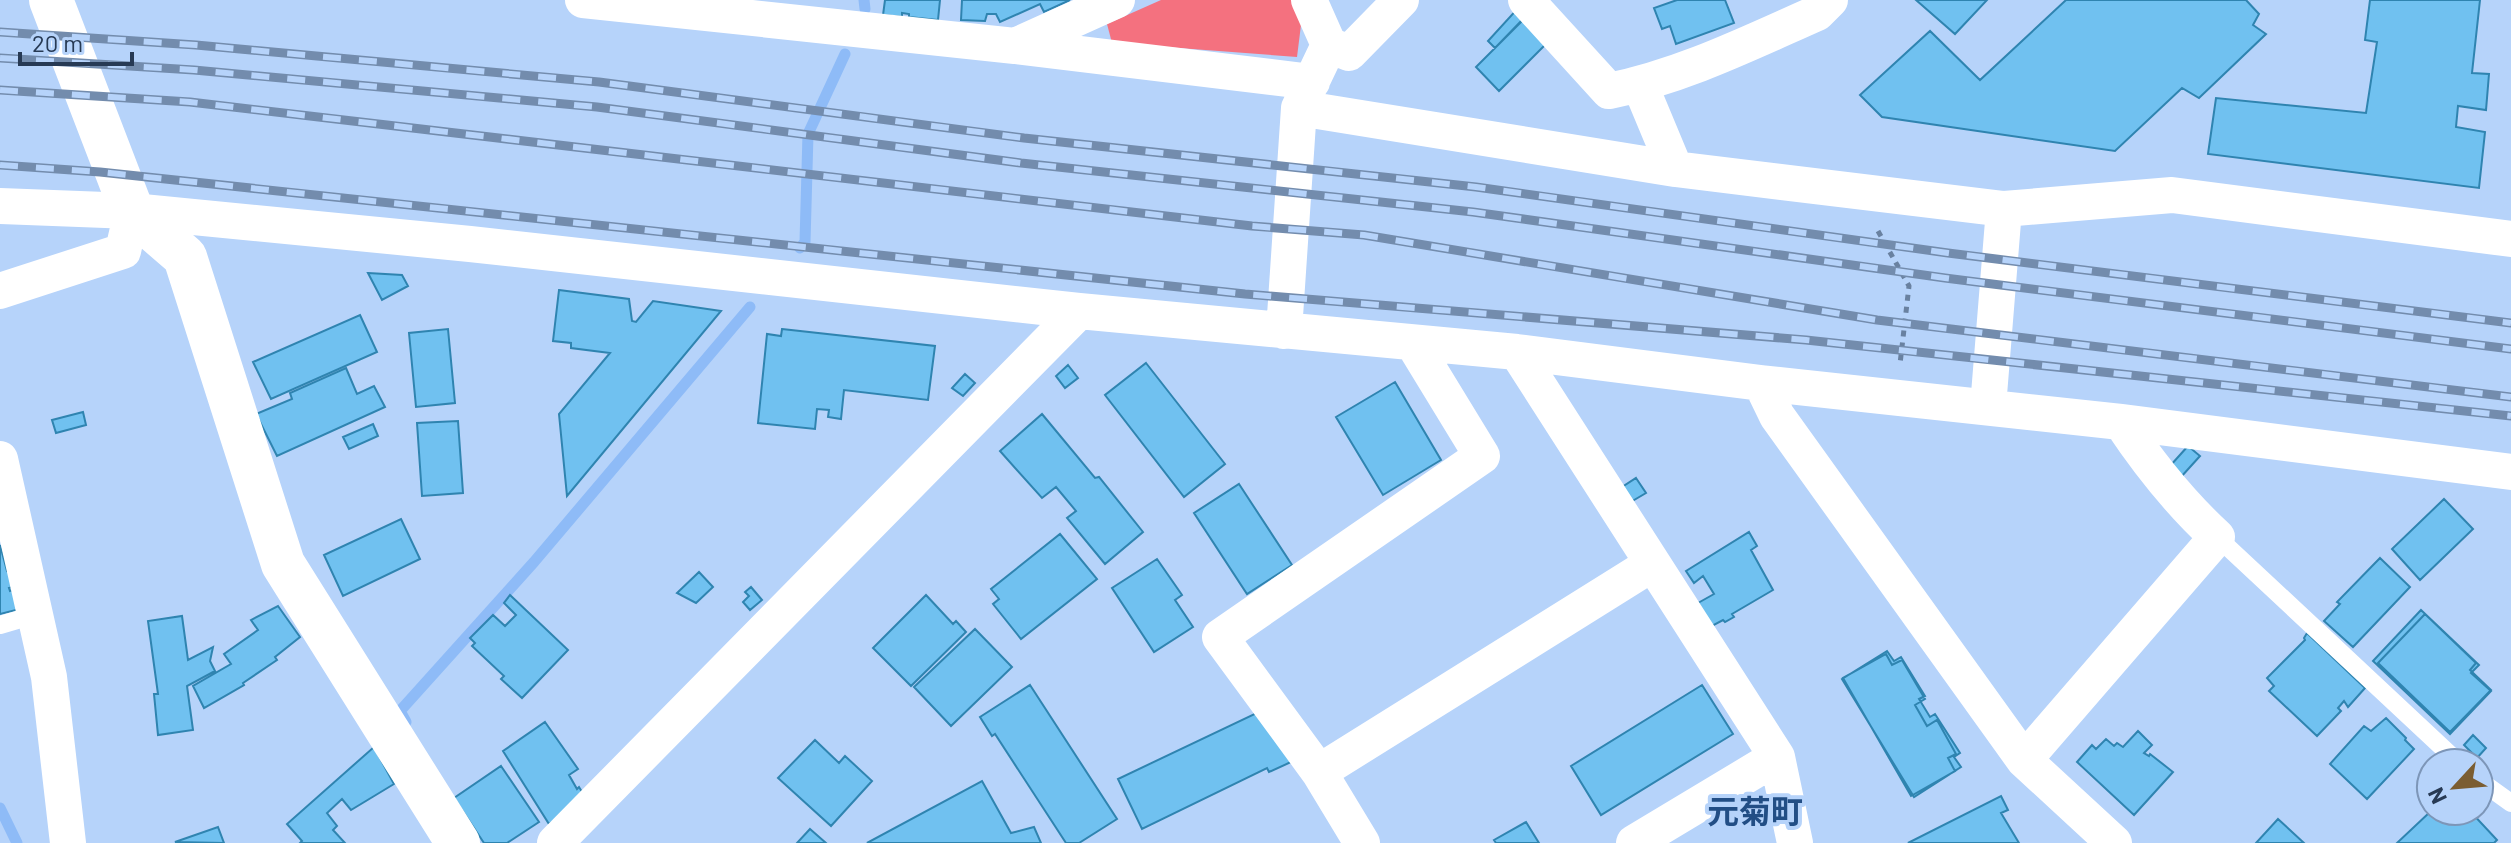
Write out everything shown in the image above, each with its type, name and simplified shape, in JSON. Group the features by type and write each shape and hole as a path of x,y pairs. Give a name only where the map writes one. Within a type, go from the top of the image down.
{"main road":[{"path":"51,0 132,211 185,257 283,564 458,843"}],"street":[{"path":"583,0 838,14 1305,95 1675,169 2004,209 2172,195 2511,239"},
{"path":"1015,46 1117,0"},
{"path":"1309,0 1339,49"},
{"path":"1284,331 1305,95 1339,49 1401,0"},
{"path":"1526,0 1609,91 1640,85 1697,66 1817,13 1830,0"},
{"path":"1640,85 1675,169"},
{"path":"0,206 132,211 470,244 1079,311 1517,352 1761,383 2121,422 2511,472"},
{"path":"1988,407 2004,209"},
{"path":"0,291 123,251 132,211"},
{"path":"555,843 1079,311"},
{"path":"1362,843 1319,772 1220,637 1482,456 1413,343"},
{"path":"1517,352 1777,757 1795,843"},
{"path":"1761,383 1777,416 2024,760 2114,843"},
{"path":"2024,760 2217,537 2198,520 2146,459 2121,422"},
{"path":"0,459 49,677 68,843"},
{"path":"1319,772 1652,564"},
{"path":"1634,843 1777,757"}],"lane":[{"path":"2217,537 2442,747"},
{"path":"0,625 34,615"}],"path":[{"path":"1856,191 1909,286 1897,398"}],"shaded area":[{"path":"1161,0 1298,0 1303,9 1297,57 1112,43 1107,24"}],"building":[{"path":"885,0 940,0 938,20 909,17 909,14 902,13 902,17 883,15"},
{"path":"962,0 1070,0 1044,12 1040,4 1000,22 996,14 987,14 985,21 961,20"},
{"path":"1677,0 1725,0 1734,23 1676,44 1670,26 1662,29 1654,8"},
{"path":"1916,0 1987,0 1955,34"},
{"path":"2066,0 2246,0 2259,14 2253,25 2266,34 2199,98 2182,88 2115,151 1882,117 1860,95 1930,31 1980,80"},
{"path":"2370,0 2480,0 2472,73 2489,74 2486,110 2458,106 2456,127 2485,132 2479,188 2208,154 2216,98 2366,113 2377,42 2365,40"},
{"path":"1519,7 1528,14 1495,48 1488,41"},
{"path":"1526,17 1549,41 1499,91 1476,67"},
{"path":"368,273 402,275 408,286 382,300"},
{"path":"559,290 629,299 632,321 636,322 653,301 721,311 567,496 559,414 610,353 571,348 571,343 553,341"},
{"path":"360,315 377,352 271,399 253,362"},
{"path":"448,329 455,403 416,407 409,333"},
{"path":"782,329 935,346 928,400 844,390 841,419 828,417 829,410 817,409 815,429 758,423 767,334 781,336"},
{"path":"1146,363 1225,464 1184,497 1105,395"},
{"path":"1068,365 1078,378 1065,388 1056,376"},
{"path":"346,368 357,394 374,386 385,407 277,456 256,414 292,399 290,393"},
{"path":"965,374 975,383 963,396 952,388"},
{"path":"1395,382 1441,460 1383,495 1336,417"},
{"path":"83,412 86,425 56,433 52,420"},
{"path":"1042,414 1143,532 1105,564 1067,518 1076,511 1056,487 1042,498 1000,451"},
{"path":"458,421 463,493 422,496 417,423"},
{"path":"373,424 378,436 349,449 343,437"},
{"path":"2188,446 2200,456 2181,477 2170,466"},
{"path":"1636,478 1646,493 1629,503 1619,489"},
{"path":"1239,484 1292,565 1247,594 1194,513"},
{"path":"2444,499 2473,529 2420,580 2392,549"},
{"path":"401,519 420,559 343,596 324,555"},
{"path":"1749,532 1757,546 1751,550 1773,590 1732,614 1734,617 1712,626 1698,603 1714,594 1703,576 1694,583 1686,571"},
{"path":"1060,534 1097,579 1021,639 993,604 999,599 991,589"},
{"path":"0,545 7,571 10,570 13,587 9,588 10,591 16,589 20,609 0,614"},
{"path":"2380,558 2410,587 2353,647 2324,621 2340,604 2337,602"},
{"path":"1157,559 1182,595 1175,600 1193,627 1154,652 1112,588"},
{"path":"699,572 713,587 696,603 677,593"},
{"path":"751,587 762,600 750,610 743,602 749,596 745,592"},
{"path":"510,595 568,650 522,698 472,646 475,643 470,638 493,615 505,626 516,615 504,603"},
{"path":"926,595 953,624 956,621 966,632 911,686 873,648"},
{"path":"278,606 300,637 275,657 277,660 244,685 204,708 193,686 231,664 224,654 258,630 251,620"},
{"path":"2421,610 2479,665 2471,673 2491,691 2450,734 2373,661"},
{"path":"2425,614 2476,663 2470,670 2491,690 2450,732 2378,663"},
{"path":"182,616 188,660 213,647 210,661 215,671 187,686 193,730 158,735 154,694 158,694 148,621"},
{"path":"975,629 1012,667 951,726 914,687"},
{"path":"2307,633 2365,688 2348,707 2344,701 2338,708 2341,711 2317,736 2269,691 2274,686 2267,678 2305,640"},
{"path":"1887,651 1894,661 1901,657 1925,696 1919,699 1930,717 1935,714 1960,753 1954,757 1961,767 1914,797 1842,679"},
{"path":"1886,654 1892,665 1902,660 1925,699 1915,705 1927,726 1937,720 1956,754 1948,758 1955,771 1911,796 1843,678"},
{"path":"1030,685 1117,819 1079,843 1066,843 995,734 992,736 980,717"},
{"path":"1702,685 1733,734 1601,815 1571,766"},
{"path":"1265,709 1291,762 1269,772 1267,768 1142,829 1118,779"},
{"path":"2386,718 2414,749 2367,799 2330,764 2364,726 2371,731"},
{"path":"545,722 578,769 569,775 587,800 549,824 503,751"},
{"path":"2138,731 2152,745 2144,753 2150,754 2173,772 2134,815 2077,762 2092,745 2096,749 2106,739 2114,746 2117,743 2123,747"},
{"path":"2473,735 2485,747 2466,747 2464,745"},
{"path":"815,740 839,763 845,756 872,781 831,826 778,778"},
{"path":"374,747 394,784 351,810 342,799 327,813 337,826 333,830 345,843 300,843 302,841 287,824"},
{"path":"501,766 539,822 507,843 484,843 454,798"},
{"path":"982,781 1011,833 1034,827 1041,843 867,843"},
{"path":"2001,796 2008,810 2001,813 2019,843 1908,843"},
{"path":"2278,819 2304,843 2256,843"},
{"path":"1526,822 1539,843 1496,843 1494,840"},
{"path":"2415,826 2485,827 2497,840 2494,843 2397,843"},
{"path":"218,827 224,843 175,842"},
{"path":"810,829 826,843 797,843"}],"waterway":[{"path":"864,0 865,9"},
{"path":"800,248 805,242 808,134 845,54"},
{"path":"406,722 400,711 534,562 750,307"},
{"path":"0,808 17,843"}],"railway":[{"path":"0,32 196,45 599,82 1024,138 1476,187 1948,253 2511,323"},
{"path":"0,58 194,70 597,107 1021,163 1473,212 1945,278 2511,349"},
{"path":"0,90 190,102 1252,226 1364,235 1877,320 2511,397"},
{"path":"0,165 100,172 1245,294 1806,340 2511,416"}],"district":[{"name":"元菊町","path":"1755,810"}]}
